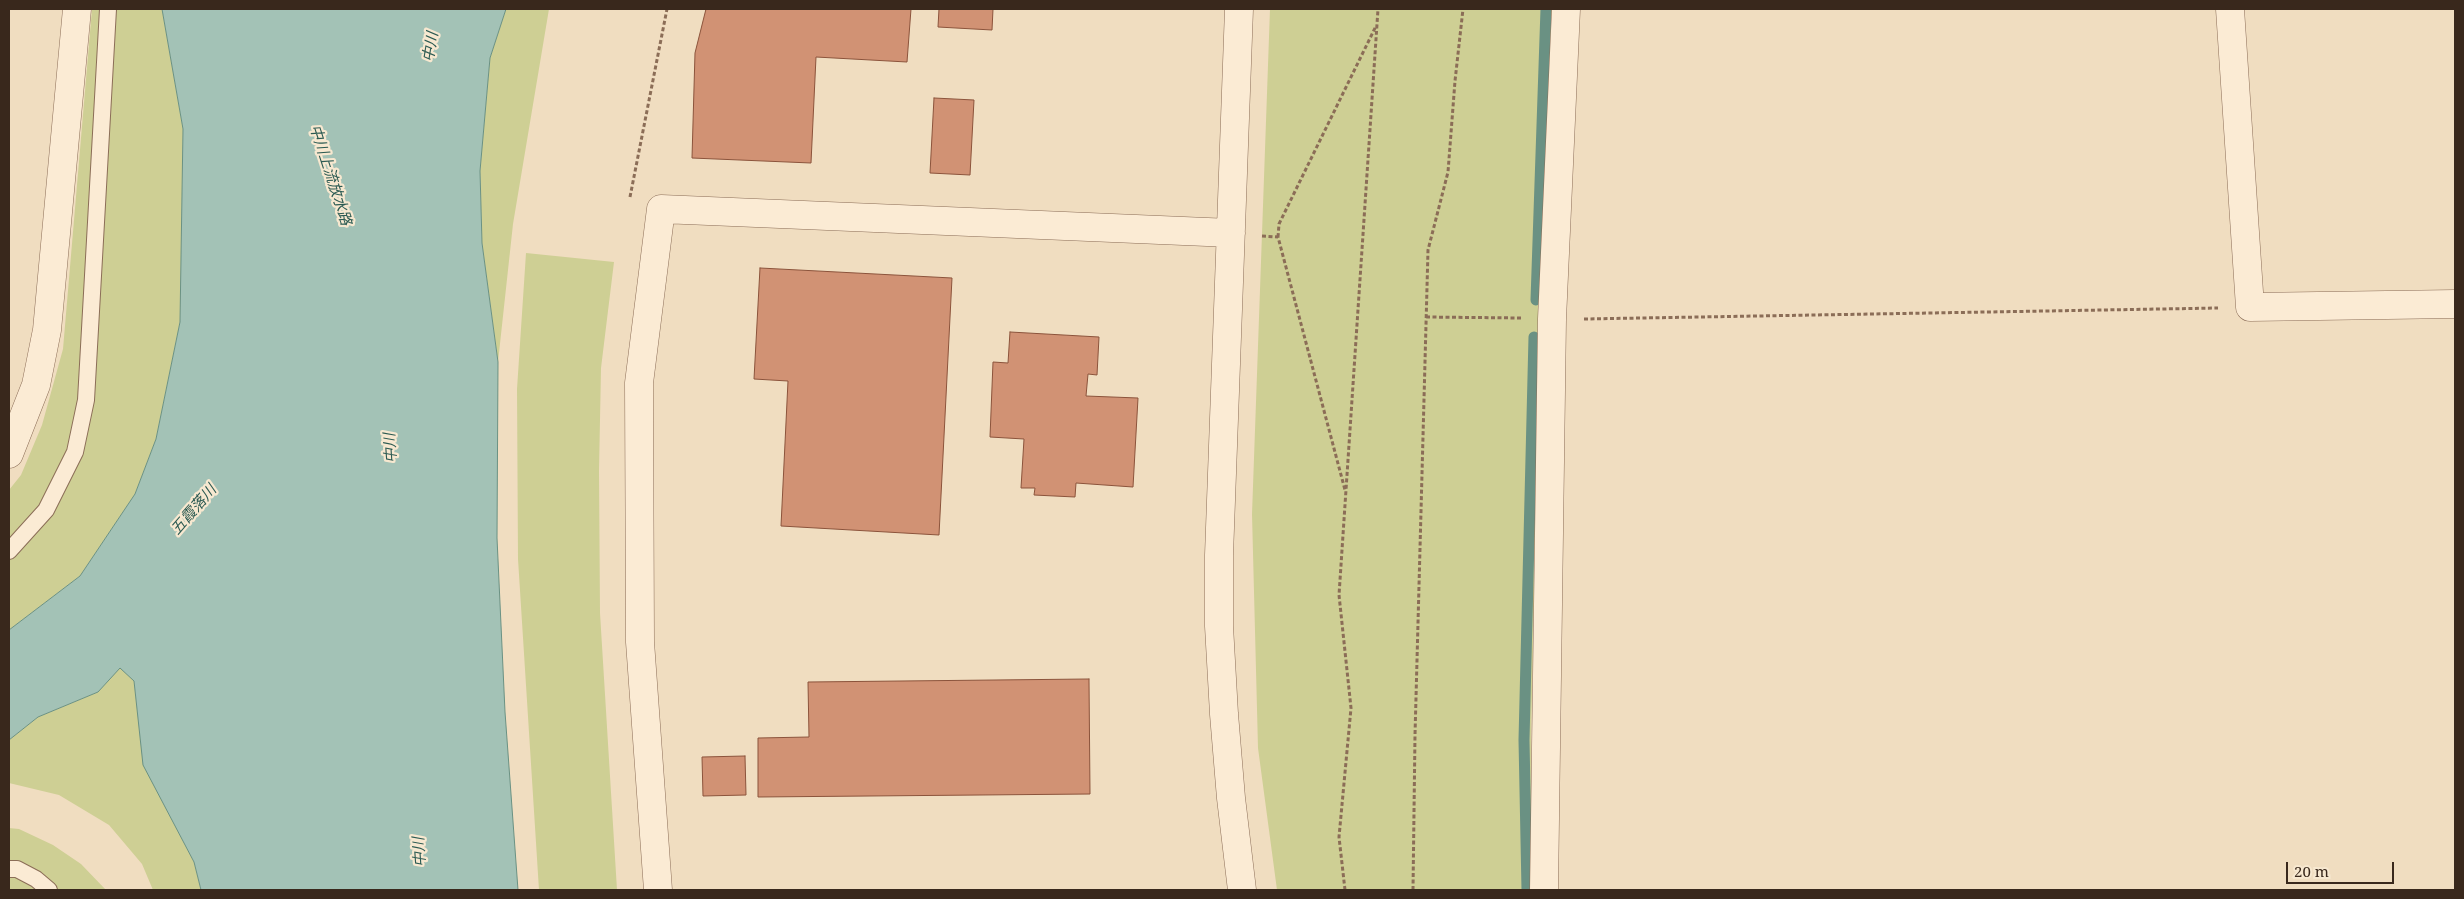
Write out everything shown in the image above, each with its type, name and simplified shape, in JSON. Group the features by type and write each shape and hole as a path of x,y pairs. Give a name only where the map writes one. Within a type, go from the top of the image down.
{"street":[{"path":"9,454 36,385 46,330 77,9"},
{"path":"1239,9 1243,234 1219,555 1219,626 1231,798 1242,890"},
{"path":"1544,890 1552,319 1566,9"},
{"path":"2230,9 2250,307 2455,304"},
{"path":"658,890 640,642 639,383 661,208 1243,234"}],"lane":[{"path":"9,552 46,510 75,452 86,400 108,9"},
{"path":"9,869 17,869 36,879 49,890"}],"path":[{"path":"1345,890 1339,837 1351,708 1339,594 1378,9"},
{"path":"1413,890 1415,735 1428,250 1448,172 1463,9"},
{"path":"1346,494 1278,238 1279,224 1377,24"},
{"path":"1243,234 1278,238"},
{"path":"1426,317 1552,319 2250,307"}],"green space":[{"path":"92,9 162,9 183,129 180,322 156,439 135,494 80,576 9,630 9,490 21,475 42,425 63,349"},
{"path":"506,9 549,9 513,224 498,362 482,243 480,171 490,58"},
{"path":"1270,9 1553,9 1541,301 1531,736 1533,890 1277,890 1258,748 1252,514"},
{"path":"526,253 614,262 601,368 599,471 600,613 617,890 539,890 518,559 517,389"},
{"path":"120,667 134,681 144,765 194,862 201,890 153,890 142,864 109,825 59,795 9,783 9,740 38,717 98,692"},
{"path":"9,828 19,829 53,845 81,864 106,890 9,890"}],"water":[{"path":"162,9 506,9 490,58 480,171 482,243 498,362 497,538 505,712 518,890 201,890 194,862 143,765 134,681 120,668 98,692 38,717 9,740 9,630 80,576 135,494 156,439 180,322 183,129"}],"building":[{"path":"706,9 911,9 907,62 816,57 811,163 692,158 695,53"},
{"path":"939,9 993,9 992,30 938,27"},
{"path":"934,98 974,100 970,175 930,173"},
{"path":"760,268 952,278 939,535 781,526 788,381 754,379"},
{"path":"1010,332 1099,337 1097,375 1088,374 1086,396 1138,398 1133,487 1076,483 1075,497 1034,495 1035,488 1021,488 1024,439 990,437 993,362 1008,363"},
{"path":"1089,679 1090,794 758,797 758,738 809,737 808,682"},
{"path":"745,756 746,795 703,796 702,757"}],"waterway":[{"path":"1536,300 1546,9"},
{"path":"1527,890 1524,740 1534,337"}],"water label":[{"name":"中川","path":"431,47"},
{"name":"中川上流放水路","path":"330,175"},
{"name":"中川","path":"391,448"},
{"name":"五霞落川","path":"194,510"},
{"name":"中川","path":"420,852"}]}
